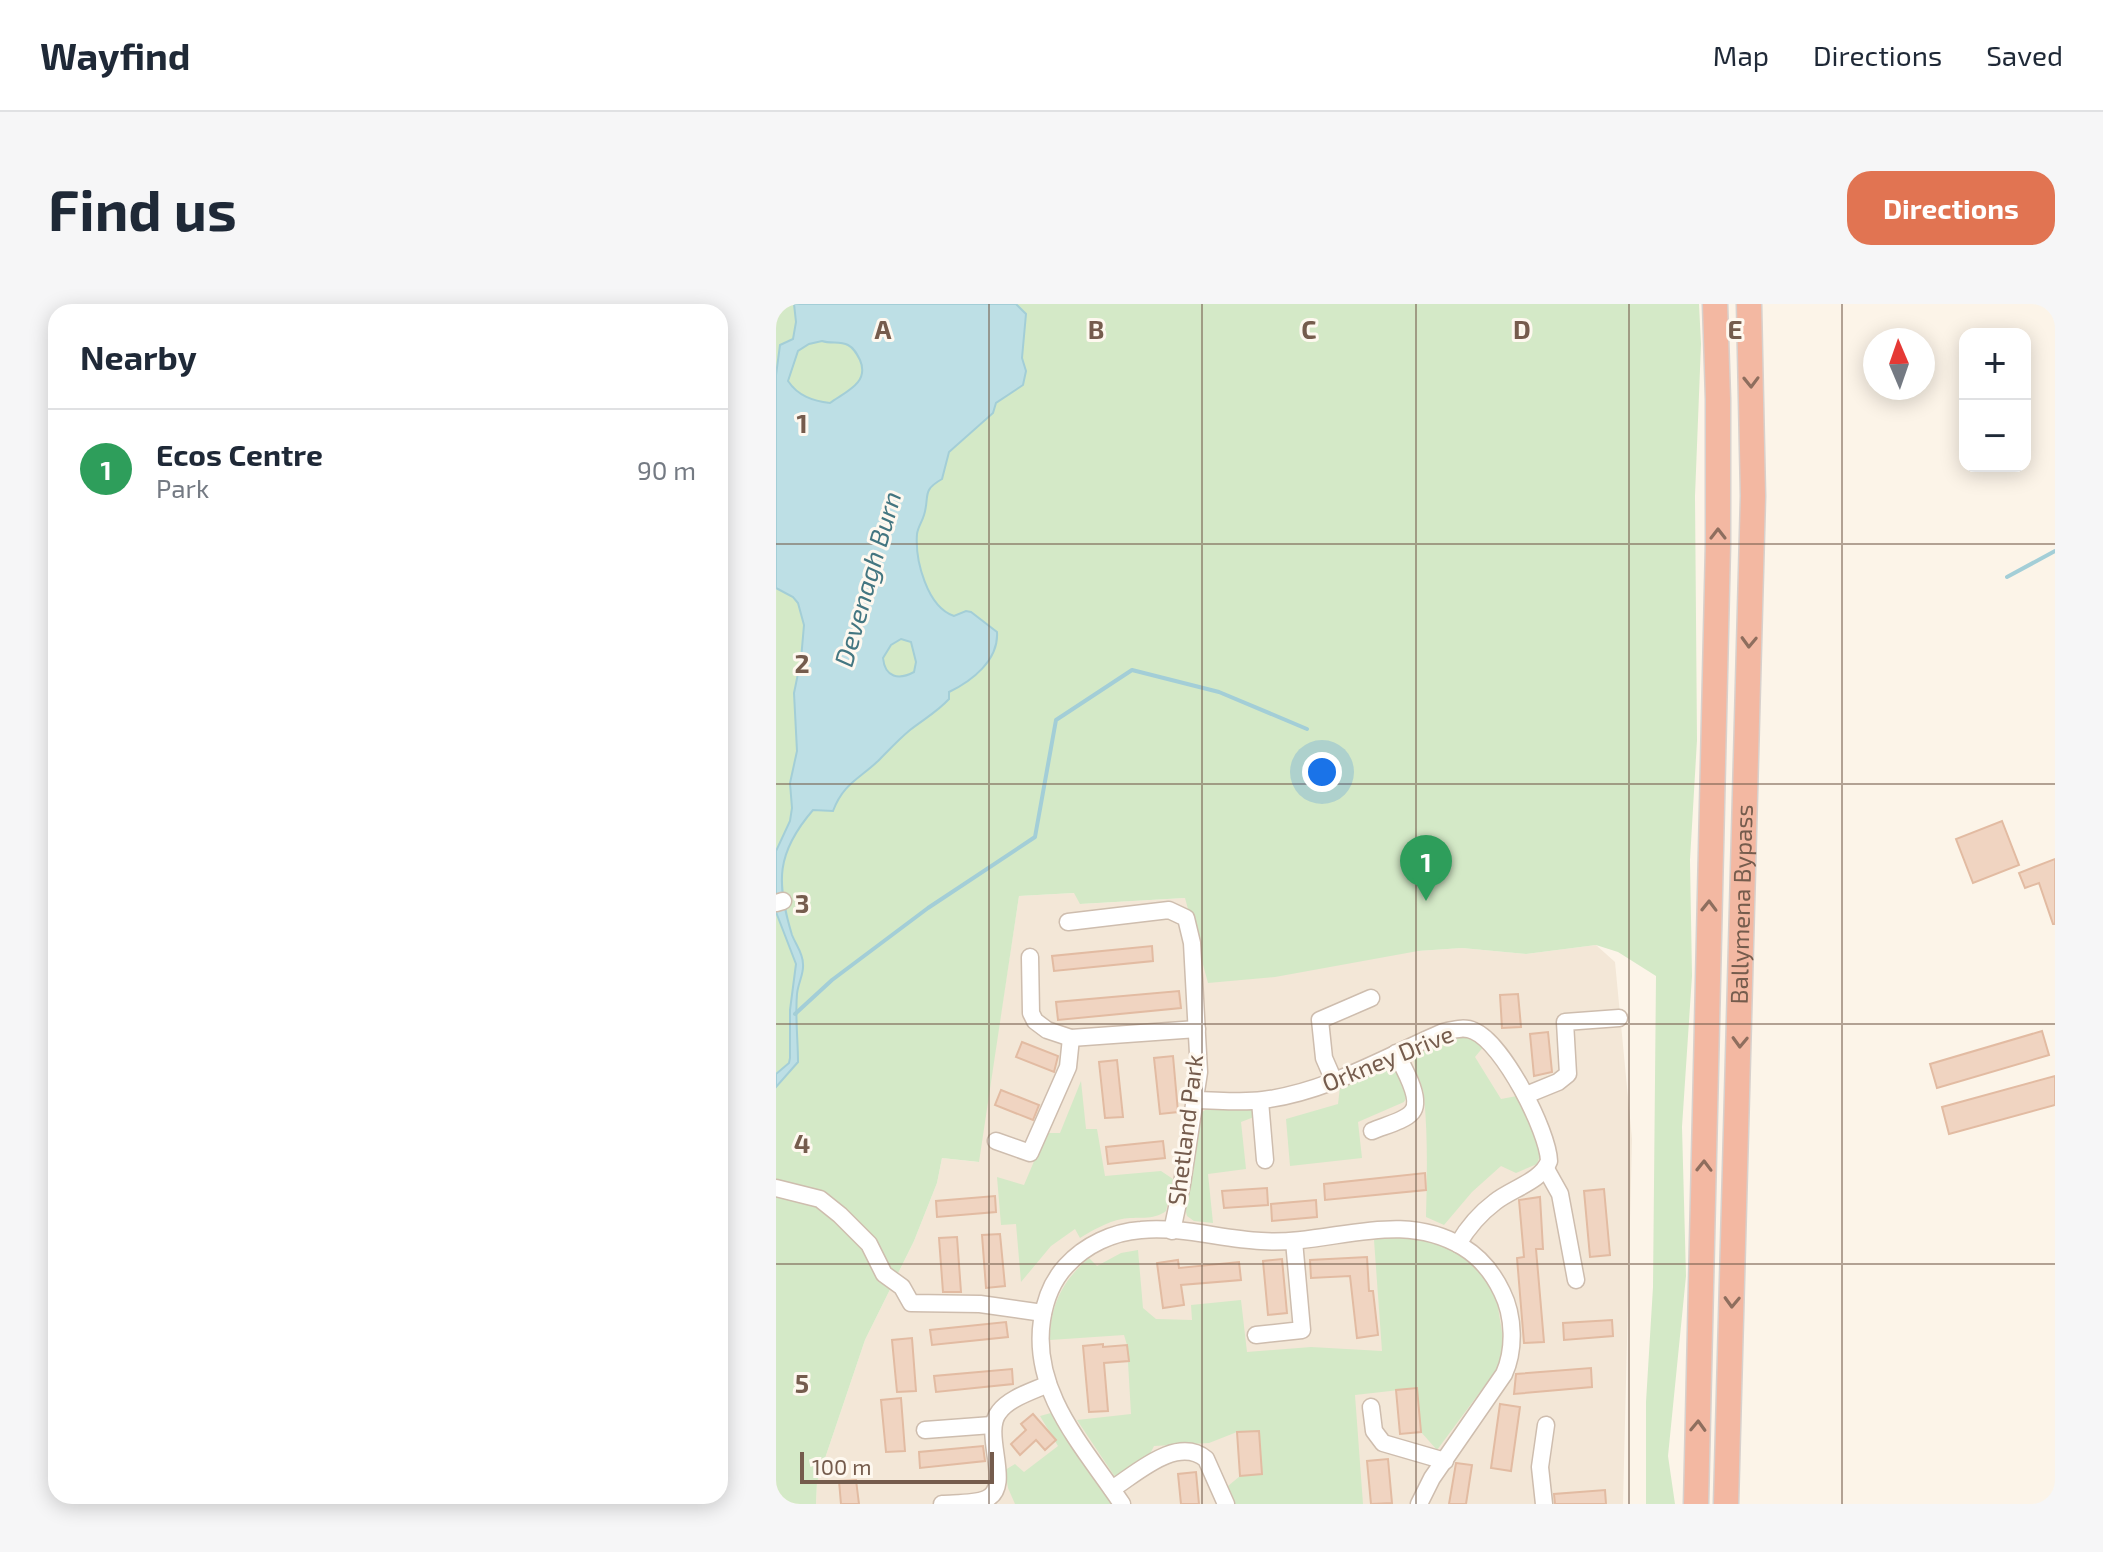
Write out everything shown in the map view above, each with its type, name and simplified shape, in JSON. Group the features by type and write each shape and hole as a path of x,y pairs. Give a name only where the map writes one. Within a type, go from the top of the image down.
{"highway":[{"name":"Ballymena Bypass","path":"1696,1504 1718,544 1715,304"},
{"name":"Ballymena Bypass","path":"1726,1504 1753,496 1749,304"}],"street":[{"name":"Shetland Park","path":"1068,922 1169,910 1186,918 1192,943 1199,1072 1172,1231"},
{"path":"1030,957 1033,1018 1047,1030 1071,1038 1197,1029"},
{"path":"1334,1081 1324,1058 1320,1020 1371,998"},
{"path":"1526,1095 1558,1082 1568,1074 1565,1022 1619,1018"},
{"name":"Orkney Drive","path":"1195,1100 1260,1101 1315,1089 1443,1032 1472,1030 1489,1042 1526,1095 1549,1155 1546,1169 1560,1194 1576,1280"},
{"path":"996,1141 1030,1153 1068,1067 1071,1038"},
{"path":"1372,1131 1411,1114 1415,1107 1413,1087 1396,1053"},
{"path":"1260,1101 1265,1160"},
{"path":"1458,1244 1469,1226 1488,1208 1546,1169"},
{"path":"776,1188 820,1199 840,1215 869,1244 884,1274 902,1287 911,1303 980,1304 1043,1313"},
{"path":"1122,1504 1071,1431 1048,1384 1040,1346 1043,1313 1050,1290 1059,1274 1076,1256 1114,1235 1139,1230 1294,1241 1401,1228 1432,1232 1458,1244 1481,1261 1499,1285 1509,1314 1511,1346 1504,1374 1432,1478 1419,1504"},
{"path":"1256,1335 1302,1330 1294,1241"},
{"path":"942,1504 983,1500 995,1492 997,1462 992,1425 1004,1406 1048,1384"},
{"path":"1371,1407 1374,1431 1383,1443 1445,1461"},
{"path":"925,1430 992,1425"},
{"path":"1544,1504 1540,1467 1546,1425"},
{"path":"1112,1489 1163,1456 1189,1452 1206,1459 1226,1504"}],"shaded area":[{"path":"1075,893 1081,904 1185,898 1418,951 1462,948 1526,954 1596,945 1615,962 1632,1139 1623,1504 816,1504 817,1482 865,1340 914,1241 937,1183 942,1158 978,1162 1019,896"}],"green space":[{"path":"776,304 1699,304 1701,344 1695,496 1697,740 1690,860 1692,976 1682,1127 1686,1276 1668,1456 1675,1504 1646,1504 1646,1402 1653,1287 1656,976 1618,952 1596,945 1526,954 1462,948 1418,951 1275,977 1208,983 1185,898 1080,904 1074,893 1019,896 979,1162 942,1158 937,1183 914,1241 865,1340 817,1482 816,1504 776,1504"},
{"path":"1460,1036 1475,1038 1484,1046 1475,1057 1501,1099 1517,1096 1541,1152 1537,1164 1516,1173 1501,1166 1472,1192 1444,1225 1426,1217 1425,1111 1423,1090 1414,1061 1415,1054"},
{"path":"1391,1065 1398,1067 1409,1092 1404,1102 1358,1122 1362,1158 1290,1166 1286,1119 1338,1104 1340,1087"},
{"path":"1081,1081 1086,1129 1097,1129 1105,1176 1161,1171 1173,1179 1166,1211 1150,1217 1116,1220 1080,1238 1075,1229 1051,1246 1021,1282 1016,1224 1001,1225 997,1177 1024,1185 1046,1133 1060,1133"},
{"path":"1209,1107 1252,1109 1255,1112 1254,1117 1241,1122 1246,1169 1208,1174 1213,1223 1194,1221 1187,1216 1185,1208 1201,1113"},
{"path":"1385,1233 1432,1239 1475,1263 1496,1295 1504,1345 1500,1365 1437,1450 1421,1432 1417,1388 1355,1395 1363,1504 1235,1504 1228,1486 1240,1476 1262,1474 1259,1431 1237,1432 1209,1443 1154,1446 1147,1460 1115,1477 1077,1420 1131,1414 1124,1335 1050,1340 1055,1304 1065,1284 1089,1258 1097,1266 1121,1253 1138,1250 1143,1308 1156,1319 1192,1320 1191,1305 1241,1300 1247,1352 1311,1347 1382,1351 1374,1240"},
{"path":"1051,1413 1114,1504 1015,1504 1005,1470 1015,1464 1024,1472 1058,1446 1040,1416"}],"water":[{"name":"Devenagh Burn","path":"794,304 1016,304 1026,314 1022,358 1026,371 1023,385 996,403 993,413 949,452 942,479 929,491 917,534 918,557 930,593 945,611 954,616 971,612 997,632 994,652 975,676 949,692 949,699 944,704 847,788 833,811 813,810 786,854 783,899 803,968 796,1002 798,1062 776,1087 776,1074 789,1063 790,1058 790,1010 796,964 776,912 776,851 790,821 792,808 790,783 797,751 794,693 804,625 798,603 776,588 776,375 780,345 793,339 796,322","holes":["822,341 850,346 862,368 859,381 830,403 806,397 788,381 798,351","901,639 911,642 916,662 914,672 894,676 887,670 883,658 891,645"]}],"building":[{"path":"2002,821 2019,865 1973,883 1956,839"},
{"path":"2055,859 2053,924 2039,883 2025,888 2019,873"},
{"path":"1152,946 1153,961 1054,971 1052,956"},
{"path":"1179,991 1181,1008 1058,1020 1056,1002"},
{"path":"1518,994 1521,1027 1502,1028 1500,995"},
{"path":"2042,1031 2049,1055 1937,1088 1930,1064"},
{"path":"1548,1032 1552,1072 1534,1076 1530,1034"},
{"path":"1022,1042 1058,1056 1054,1072 1016,1057"},
{"path":"1173,1056 1178,1112 1160,1114 1154,1058"},
{"path":"1117,1060 1123,1117 1105,1118 1099,1062"},
{"path":"2055,1076 2055,1105 1949,1134 1942,1107"},
{"path":"1001,1090 1039,1105 1033,1120 995,1105"},
{"path":"1163,1141 1165,1158 1108,1164 1106,1147"},
{"path":"1425,1173 1426,1190 1325,1200 1324,1184"},
{"path":"1267,1188 1268,1205 1224,1208 1222,1191"},
{"path":"1604,1189 1610,1255 1590,1257 1584,1191"},
{"path":"995,1196 996,1212 937,1217 936,1201"},
{"path":"1540,1197 1543,1249 1536,1249 1544,1342 1524,1343 1517,1258 1524,1257 1519,1200"},
{"path":"1316,1200 1317,1217 1272,1221 1271,1204"},
{"path":"1000,1234 1005,1286 986,1288 982,1235"},
{"path":"957,1237 961,1292 943,1292 939,1238"},
{"path":"1367,1257 1369,1291 1373,1291 1378,1335 1357,1338 1350,1276 1311,1278 1310,1260"},
{"path":"1282,1259 1287,1313 1268,1315 1263,1261"},
{"path":"1178,1260 1179,1268 1239,1262 1241,1280 1181,1285 1184,1305 1163,1308 1157,1263"},
{"path":"1612,1320 1613,1336 1564,1340 1563,1323"},
{"path":"1006,1322 1008,1337 932,1345 930,1330"},
{"path":"912,1338 916,1391 897,1392 892,1340"},
{"path":"1103,1344 1103,1347 1127,1345 1129,1361 1104,1363 1108,1411 1089,1412 1083,1346"},
{"path":"1591,1368 1592,1387 1514,1394 1516,1374"},
{"path":"1012,1369 1013,1384 936,1392 934,1376"},
{"path":"1417,1388 1421,1432 1400,1434 1396,1390"},
{"path":"901,1398 905,1451 886,1452 881,1400"},
{"path":"1500,1404 1520,1407 1511,1471 1491,1468"},
{"path":"1033,1414 1056,1440 1045,1450 1036,1440 1020,1455 1011,1444 1026,1430 1021,1424"},
{"path":"1259,1431 1262,1474 1240,1476 1237,1432"},
{"path":"983,1446 985,1461 920,1468 919,1452"},
{"path":"1388,1459 1392,1503 1371,1504 1367,1461"},
{"path":"1456,1463 1472,1465 1466,1504 1449,1504"},
{"path":"1196,1472 1199,1504 1181,1504 1178,1474"},
{"path":"856,1480 859,1504 841,1504 839,1481"},
{"path":"1605,1490 1606,1504 1555,1504 1554,1494"}],"waterway":[{"path":"2007,577 2055,551"},
{"path":"795,1014 832,980 928,908 1035,837 1056,720 1132,670 1219,692 1307,729"}],"place":[{"name":"Ecos Centre","path":"1426,901"}]}
